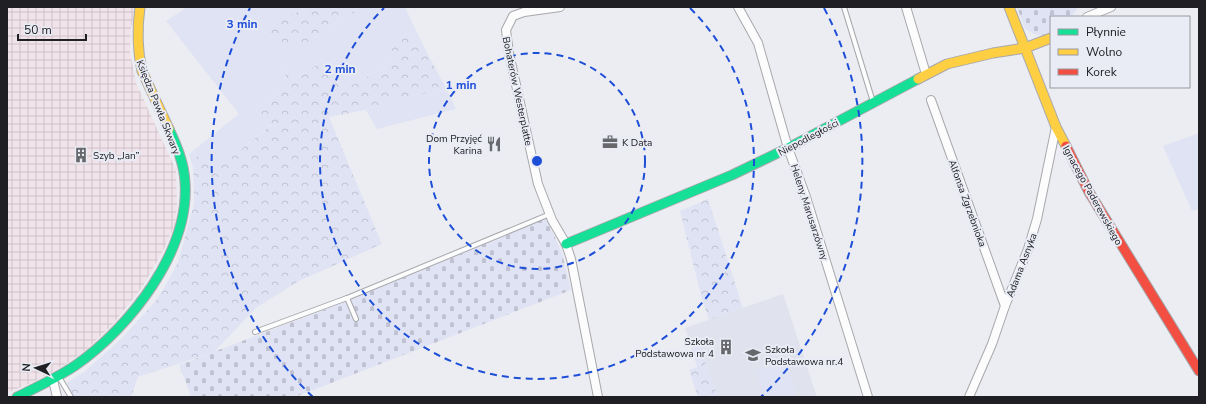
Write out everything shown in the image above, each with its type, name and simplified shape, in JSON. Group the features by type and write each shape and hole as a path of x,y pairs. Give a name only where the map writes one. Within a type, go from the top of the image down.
{"street":[{"name":"Księdza Pawła Skwary","path":"16,397 56,378 92,353 131,313 164,265 182,221 186,196 183,168 175,143 148,86 138,59 136,35 140,7"},
{"name":"Bohaterów Westerplatte","path":"560,7 524,12 512,16 506,30 509,53 538,184 550,214 566,244 571,259 598,397"},
{"name":"Heleny Marusarzówny","path":"738,7 758,43 788,148 806,197 868,397"},
{"path":"906,7 926,74"},
{"name":"Ignacego Paderewskiego","path":"1009,7 1056,127 1092,198 1199,371"},
{"path":"1089,16 1111,7"},
{"name":"Niepodległości","path":"566,244 693,192 788,148 947,64 993,53 1025,48 1050,38"},
{"name":"Alfonsa Zgrzebnioka","path":"931,100 1005,306"},
{"name":"Adama Asnyka","path":"969,397 992,344 1005,306 1028,249 1037,219 1056,127"},
{"path":"56,378 57,397"}],"lane":[{"path":"844,7 873,102"},
{"path":"255,332 347,298 550,214"},
{"path":"347,298 356,319"},
{"path":"56,378 71,397"}],"shaded area":[{"path":"7,7 136,7 131,28 130,52 136,83 176,170 177,207 175,224 164,249 141,289 112,325 87,349 63,366 31,383 7,393"},
{"name":"Szkoła Podstawowa nr.4","path":"783,294 817,397 718,397 696,338 690,343 685,328"}],"green space":[{"path":"187,7 247,7 249,10 253,7 309,7 266,26 312,40 355,12 358,7 405,7 421,41 406,34 393,46 387,66 347,88 317,65 296,78 286,65 285,87 254,108 271,124 217,170 193,159 193,167 189,154 239,114 166,21"},
{"path":"309,7 358,7 355,12 312,40 285,50 276,45 265,26"},
{"path":"1017,7 1077,7 1072,16 1050,16 1050,32 1044,35 1038,35 1025,29"},
{"path":"406,34 421,41 447,90 414,95 370,109 329,117 382,244 299,281 256,308 214,352 138,377 131,397 66,397 68,382 84,372 122,338 154,303 178,262 194,204 193,159 201,154 217,169 271,125 254,108 285,87 286,65 296,78 317,65 347,88 387,66 393,46"},
{"path":"447,90 456,109 377,129 366,110 414,95"},
{"path":"1199,133 1199,209 1192,211 1163,146"},
{"path":"708,199 743,308 709,320 702,299 680,211"},
{"path":"546,218 562,253 571,290 295,397 191,397 179,365 348,301"},
{"path":"696,337 718,397 698,397 689,370 697,367 690,343"},
{"path":"786,362 797,397 764,397 756,371"}],"traffic: fast":[{"path":"566,244 732,175 788,148 918,79"},
{"path":"17,397 62,374 96,349 117,330 136,309 153,285 167,260 178,234 184,208 185,182 183,168 180,155 169,129"}],"traffic: slow":[{"path":"140,7 138,39 142,71 169,129"},
{"path":"1009,7 1056,127 1066,146"},
{"path":"918,79 947,64 993,53 1025,48 1050,38"}],"traffic: jam":[{"path":"1066,146 1089,192 1199,371"}],"place":[{"name":"K Data","path":"610,142"},
{"name":"Dom Przyjęć Karina","path":"494,144"},
{"name":"Szyb „Jan”","path":"81,155"},
{"name":"Szkoła Podstawowa nr 4","path":"726,347"},
{"name":"Szkoła Podstawowa nr.4","path":"753,355"}]}
